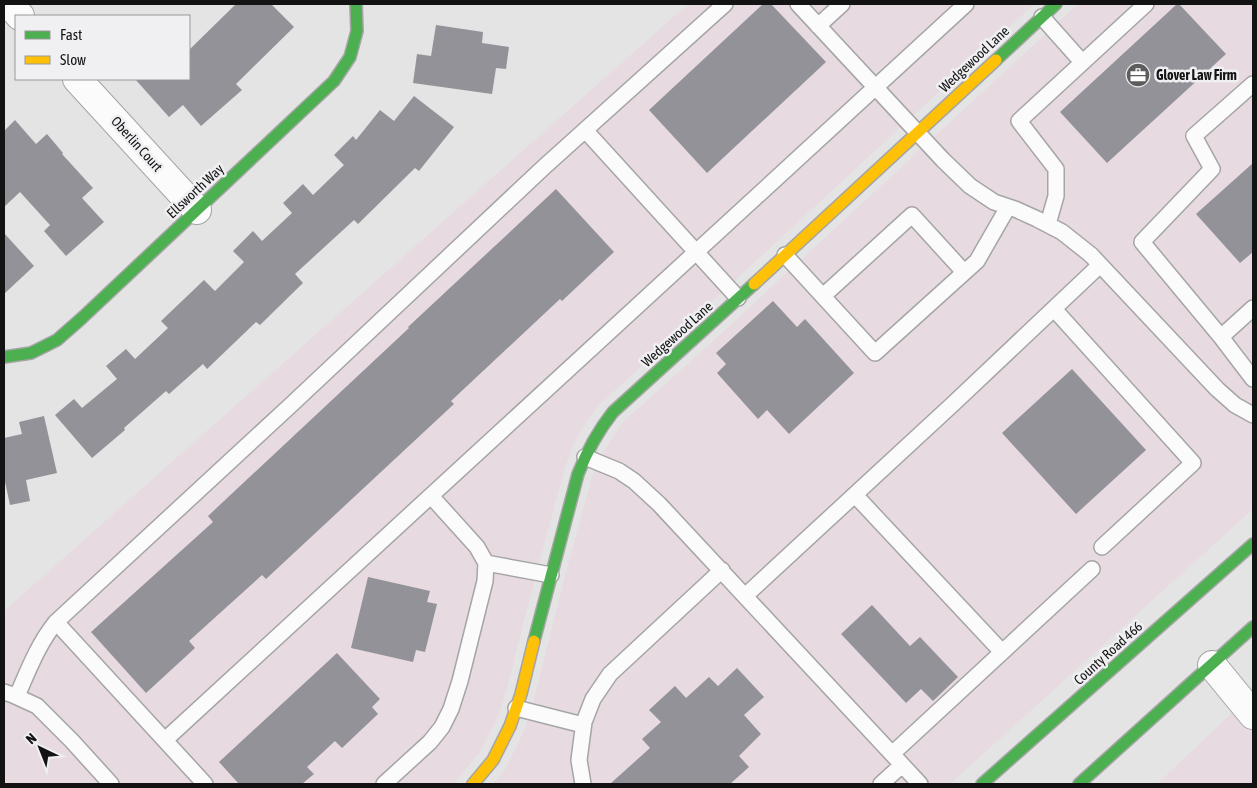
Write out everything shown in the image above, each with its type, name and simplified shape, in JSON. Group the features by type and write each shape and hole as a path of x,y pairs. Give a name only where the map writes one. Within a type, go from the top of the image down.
{"street":[{"path":"9,4 19,15"},
{"name":"Ellsworth Way","path":"4,356 31,353 57,340 334,81 350,57 357,31 356,4"},
{"name":"Wedgewood Lane","path":"473,784 493,760 510,726 523,684 550,574 578,474 584,457 613,412 1056,4"},
{"name":"Oberlin Court","path":"78,80 197,210"},
{"name":"County Road 466","path":"982,784 1253,544"},
{"path":"1079,784 1253,627"},
{"path":"1212,665 1253,715"}],"lane":[{"path":"111,784 38,706 10,694 47,633 56,622 585,130 725,4"},
{"path":"798,4 943,160 970,186 994,202 1048,224 1062,232 1091,255 1217,389 1235,405 1253,414"},
{"path":"818,26 842,4"},
{"path":"165,740 966,4"},
{"path":"1048,224 1056,196 1056,168 1018,121 1146,4"},
{"path":"1042,17 1082,62"},
{"path":"1253,84 1194,136 1212,169 1142,242 1221,337 1253,379"},
{"path":"585,130 738,298"},
{"path":"785,255 875,353 977,261 1008,207"},
{"path":"823,296 912,215 964,272"},
{"path":"745,596 1100,265"},
{"path":"1221,337 1253,308"},
{"path":"1054,309 1193,463 1102,547"},
{"path":"584,457 619,471 634,480 659,504 920,784"},
{"path":"855,495 1002,652"},
{"path":"384,784 430,742 442,727 451,709 460,681 485,581 486,563 477,546 430,496"},
{"path":"486,563 550,574"},
{"path":"881,784 897,760 1002,652 1092,569"},
{"path":"584,784 579,760 583,725 593,699 610,674 722,570"},
{"path":"56,622 204,784"},
{"path":"516,708 583,725"}],"shaded area":[{"path":"688,4 1034,4 601,403 587,421 573,445 565,468 507,688 497,719 481,751 453,784 4,784 4,611"},
{"path":"1078,4 1253,4 1253,509 950,784 493,784 505,770 524,731 591,480 598,461 623,422"},
{"path":"1253,693 1253,784 1157,784"}],"building":[{"path":"236,4 271,4 294,27 236,84 242,90 201,126 183,105 169,117 136,80 190,80 190,49"},
{"path":"763,4 771,4 826,62 707,173 649,110"},
{"path":"1177,4 1226,54 1107,163 1060,112"},
{"path":"436,25 483,32 482,43 509,47 506,69 496,68 492,94 413,83 417,54 431,56"},
{"path":"414,96 454,127 419,171 415,168 358,224 354,220 295,274 303,283 260,325 256,322 207,369 203,364 169,394 166,391 92,458 55,415 74,399 82,408 117,379 106,366 126,349 135,359 168,328 161,321 204,280 215,291 244,262 233,251 253,231 262,241 292,213 283,203 303,184 313,195 344,165 334,155 353,136 356,140 380,110 394,121"},
{"path":"15,120 36,144 47,134 62,154 93,188 82,198 104,222 66,256 44,231 50,225 20,192 4,207 4,131"},
{"path":"1253,163 1253,252 1240,263 1196,214"},
{"path":"556,189 614,252 562,301 560,299 451,401 454,404 266,579 262,575 189,641 195,648 146,693 91,632 213,522 208,516"},
{"path":"4,233 34,266 4,294"},
{"path":"773,301 797,327 805,319 854,373 789,434 767,410 758,419 717,373 726,364 716,353"},
{"path":"1072,369 1146,450 1076,514 1002,433"},
{"path":"44,416 57,473 26,480 30,501 10,505 4,477 4,438 22,434 19,422"},
{"path":"368,577 430,591 427,602 437,604 425,652 416,650 413,662 351,648"},
{"path":"872,605 910,646 920,637 958,677 933,701 921,689 906,703 841,634"},
{"path":"337,653 380,699 372,707 378,714 342,748 335,741 307,767 314,774 302,784 239,784 219,762"},
{"path":"737,668 764,697 744,715 761,734 739,756 749,767 730,784 610,784 650,748 642,739 661,722 649,710 675,686 686,698 709,677 718,686"}],"traffic: fast":[{"path":"4,357 31,353 57,340 334,81 350,57 357,31 356,4"},
{"path":"996,60 1056,4"},
{"path":"534,641 578,474 598,434 613,412 754,284"},
{"path":"982,784 1253,544"},
{"path":"1079,784 1253,627"}],"traffic: slow":[{"path":"754,284 996,60"},
{"path":"473,784 493,760 510,726 521,694 534,641"}],"place":[{"name":"Glover Law Firm","path":"1138,75"}]}
